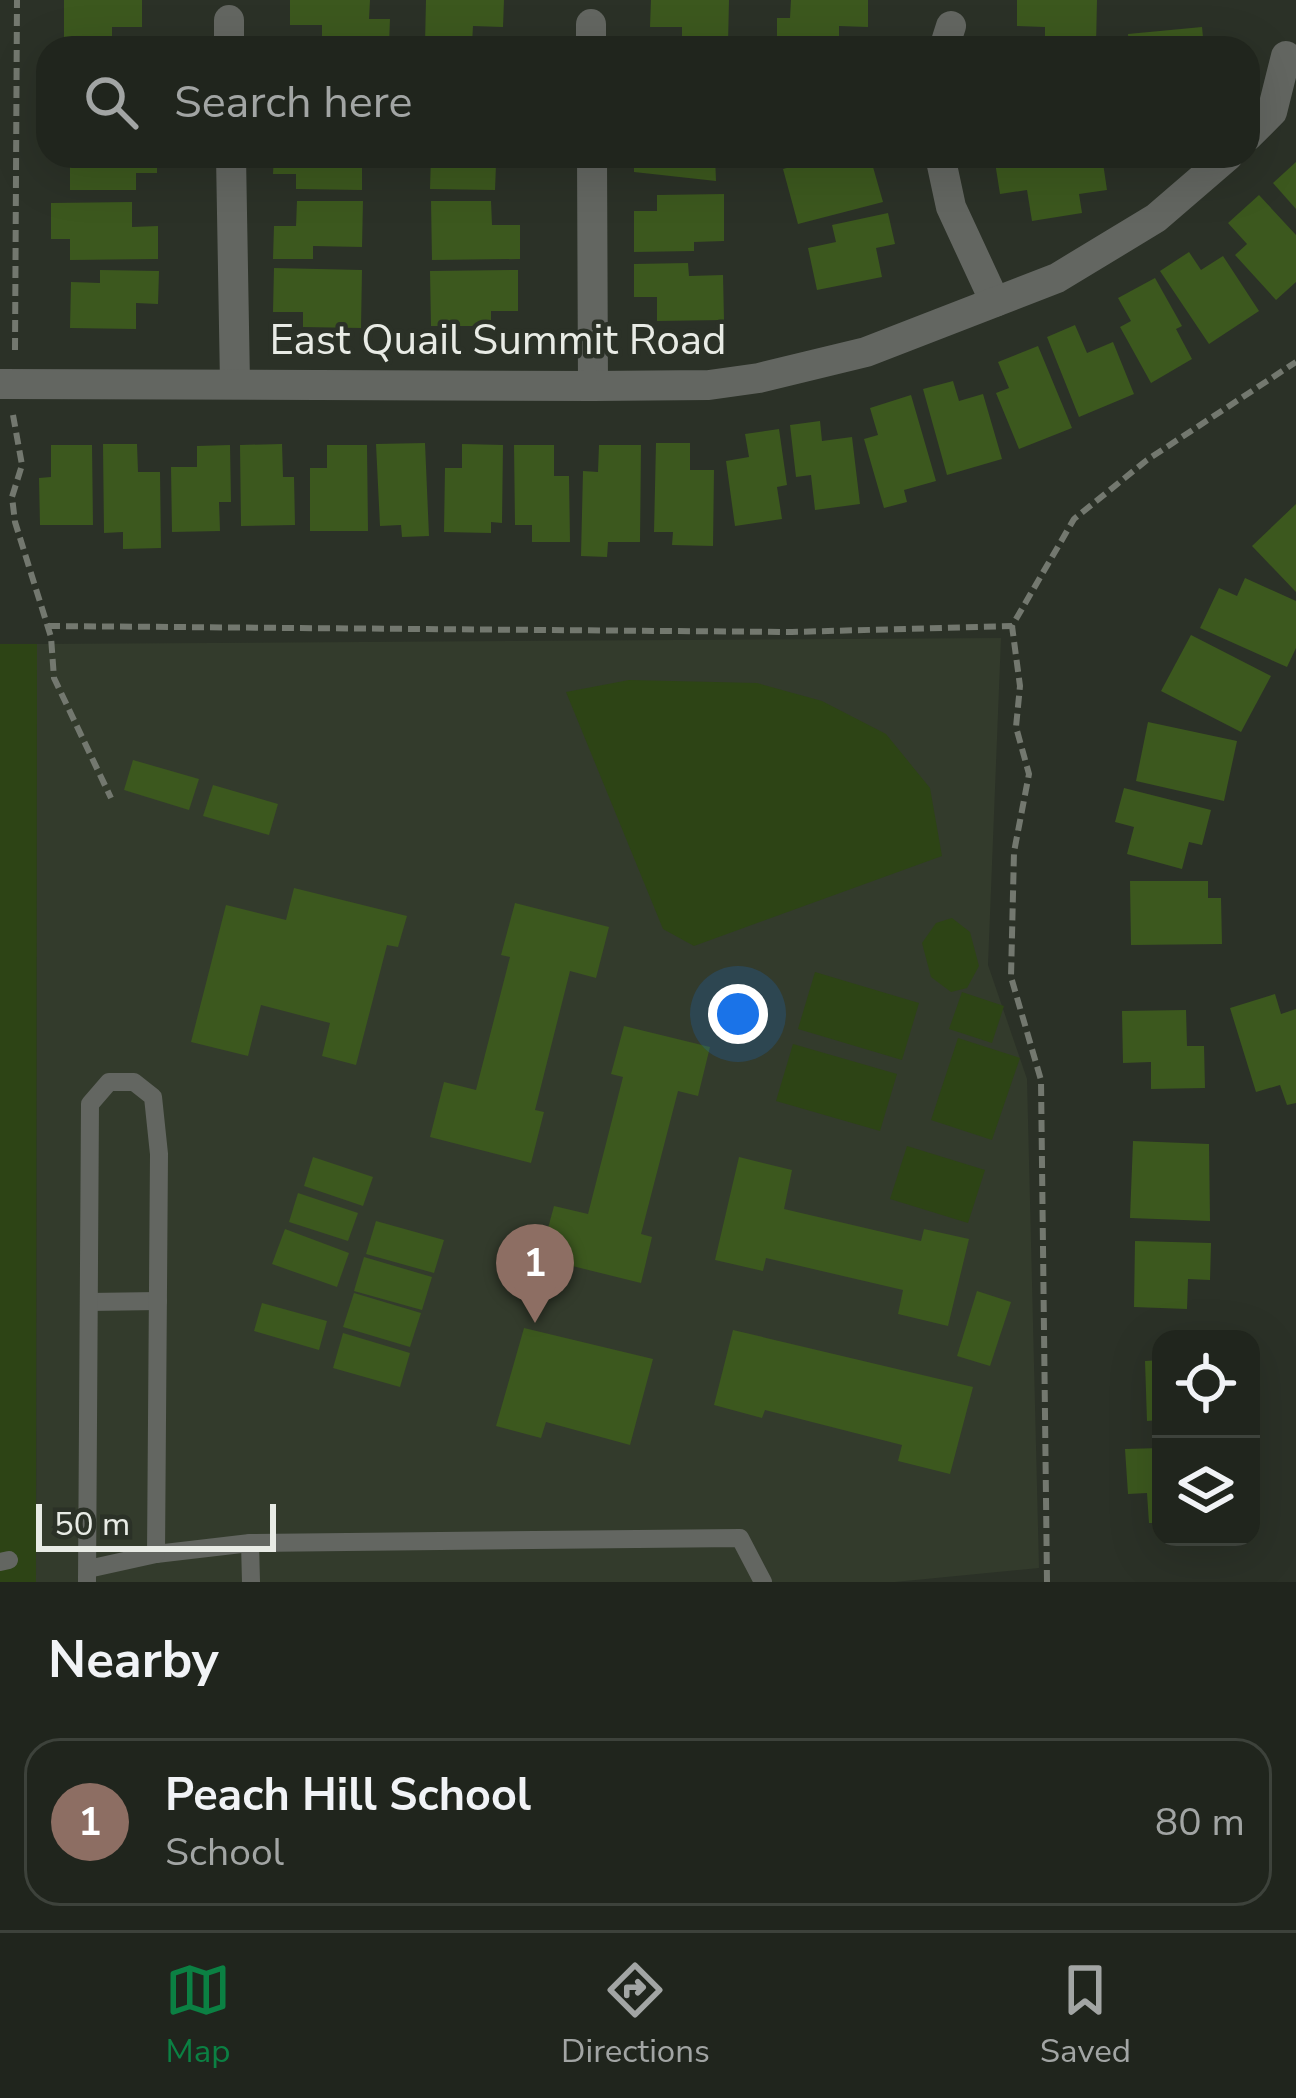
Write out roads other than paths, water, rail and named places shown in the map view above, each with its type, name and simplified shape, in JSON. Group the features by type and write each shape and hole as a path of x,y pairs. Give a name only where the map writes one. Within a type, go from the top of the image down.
{"street":[{"path":"1260,124 1272,112 1286,56"},
{"path":"231,168 235,383"},
{"path":"592,168 593,386"},
{"path":"942,168 950,207 995,302"},
{"name":"East Quail Summit Road","path":"0,384 710,385 779,374 866,352 1092,260 1156,218 1214,168"}],"lane":[{"path":"156,1554 159,1154 154,1097 134,1082 109,1082 90,1104 88,1575 156,1554 250,1543 740,1538 763,1582"},
{"path":"89,1302 158,1301"},
{"path":"250,1543 251,1582"}],"place":[{"name":"Peach Hill School","path":"535,1323"}]}
